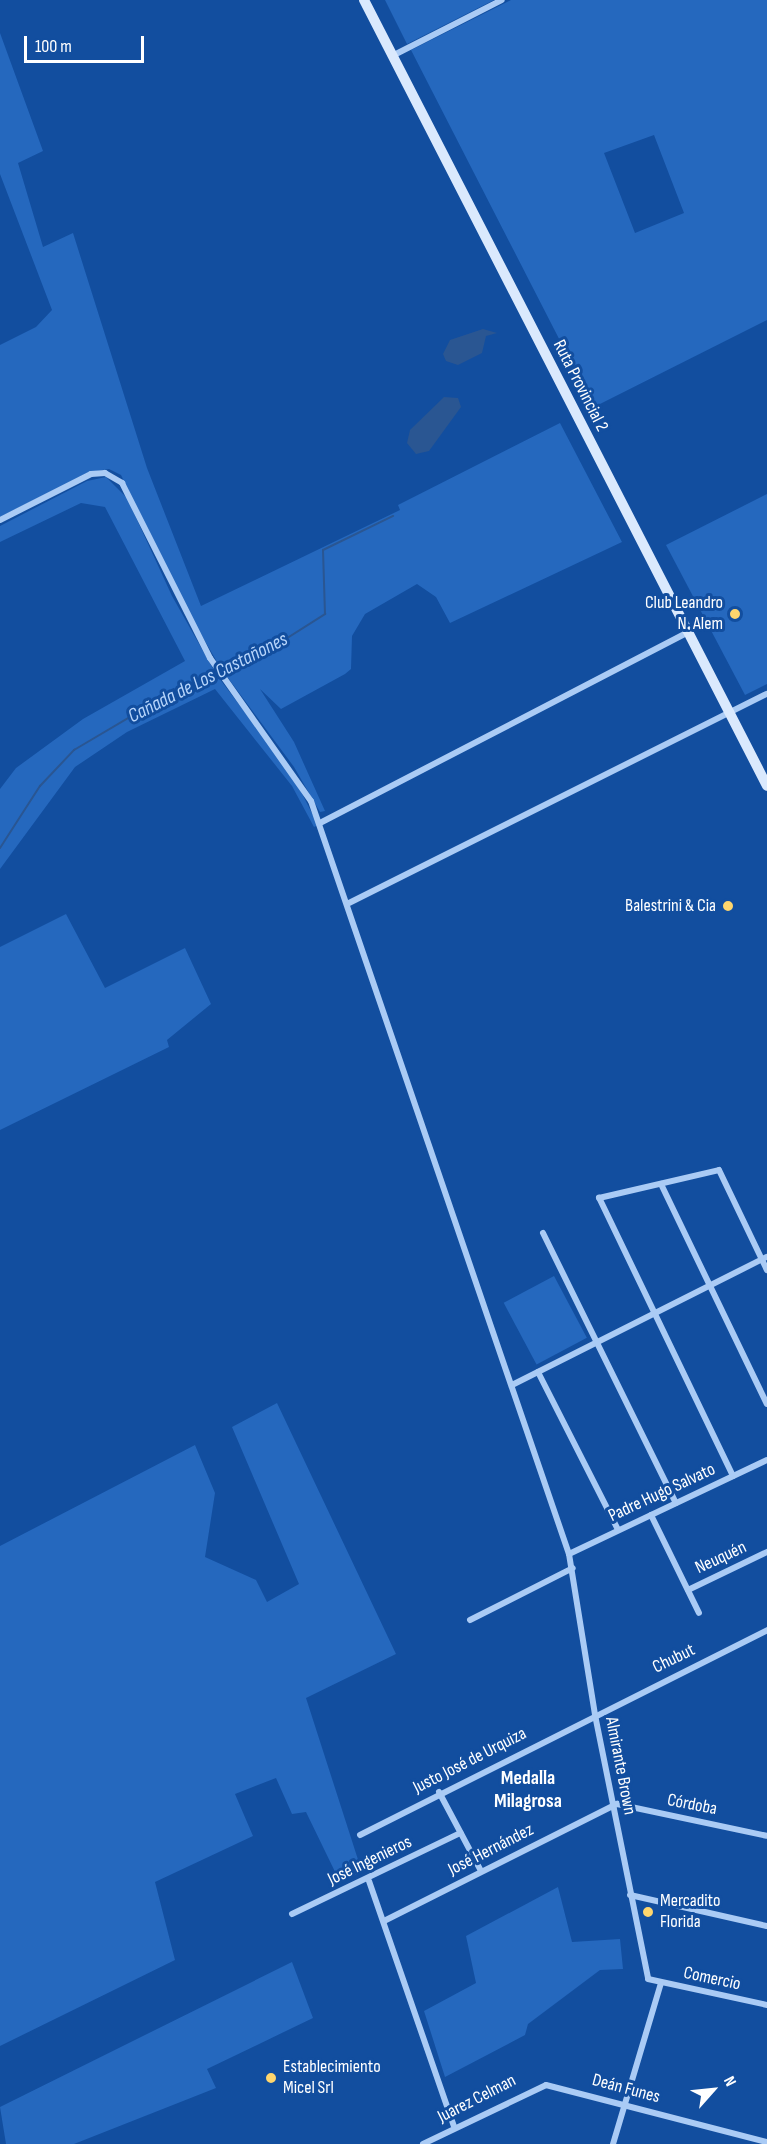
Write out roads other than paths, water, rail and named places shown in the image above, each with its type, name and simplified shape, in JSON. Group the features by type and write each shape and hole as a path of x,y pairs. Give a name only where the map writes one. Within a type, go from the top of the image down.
{"main road":[{"name":"Ruta Provincial 2","path":"364,0 767,786"}],"street":[{"path":"392,56 502,0"},
{"name":"Almirante Brown","path":"0,520 91,474 105,472 122,483 210,658 299,780 320,824 350,903 569,1554 573,1568 594,1715 630,1895 651,1981"},
{"path":"320,824 688,632"},
{"path":"350,903 767,694"},
{"path":"733,1476 656,1312 599,1198 719,1170 764,1258 767,1270"},
{"path":"661,1184 767,1404"},
{"path":"543,1233 676,1503"},
{"path":"512,1385 764,1258"},
{"path":"538,1371 618,1530"},
{"name":"Padre Hugo Salvato","path":"569,1554 767,1460"},
{"path":"651,1515 699,1613"},
{"name":"Neuquén","path":"688,1590 767,1552"},
{"path":"470,1620 573,1568"},
{"name":"Chubut","path":"594,1715 767,1630"},
{"name":"Justo José de Urquiza","path":"360,1835 439,1792 594,1715"},
{"path":"439,1792 481,1871"},
{"name":"Córdoba","path":"612,1806 767,1836"},
{"name":"José Hernández","path":"384,1921 612,1806"},
{"name":"José Ingenieros","path":"292,1914 369,1881 460,1833"},
{"path":"369,1881 454,2126"},
{"path":"630,1895 767,1926"},
{"name":"Comercio","path":"651,1981 767,2005"},
{"path":"613,2144 661,1983"},
{"name":"Juarez Celman","path":"423,2144 454,2126 546,2085"},
{"name":"Deán Funes","path":"546,2085 767,2142"}],"waterway":[{"name":"Cañada de Los Castañones","path":"0,848 40,786 74,750 135,714 262,654 325,614 323,550 393,516"}],"place":[{"name":"Club Leandro N. Alem","path":"735,614"},
{"name":"Balestrini & Cia","path":"728,906"},
{"name":"Mercadito Florida","path":"648,1912"},
{"name":"Establecimiento Micel Srl","path":"271,2078"}],"district":[{"name":"Medalla Milagrosa","path":"528,1790"}]}
